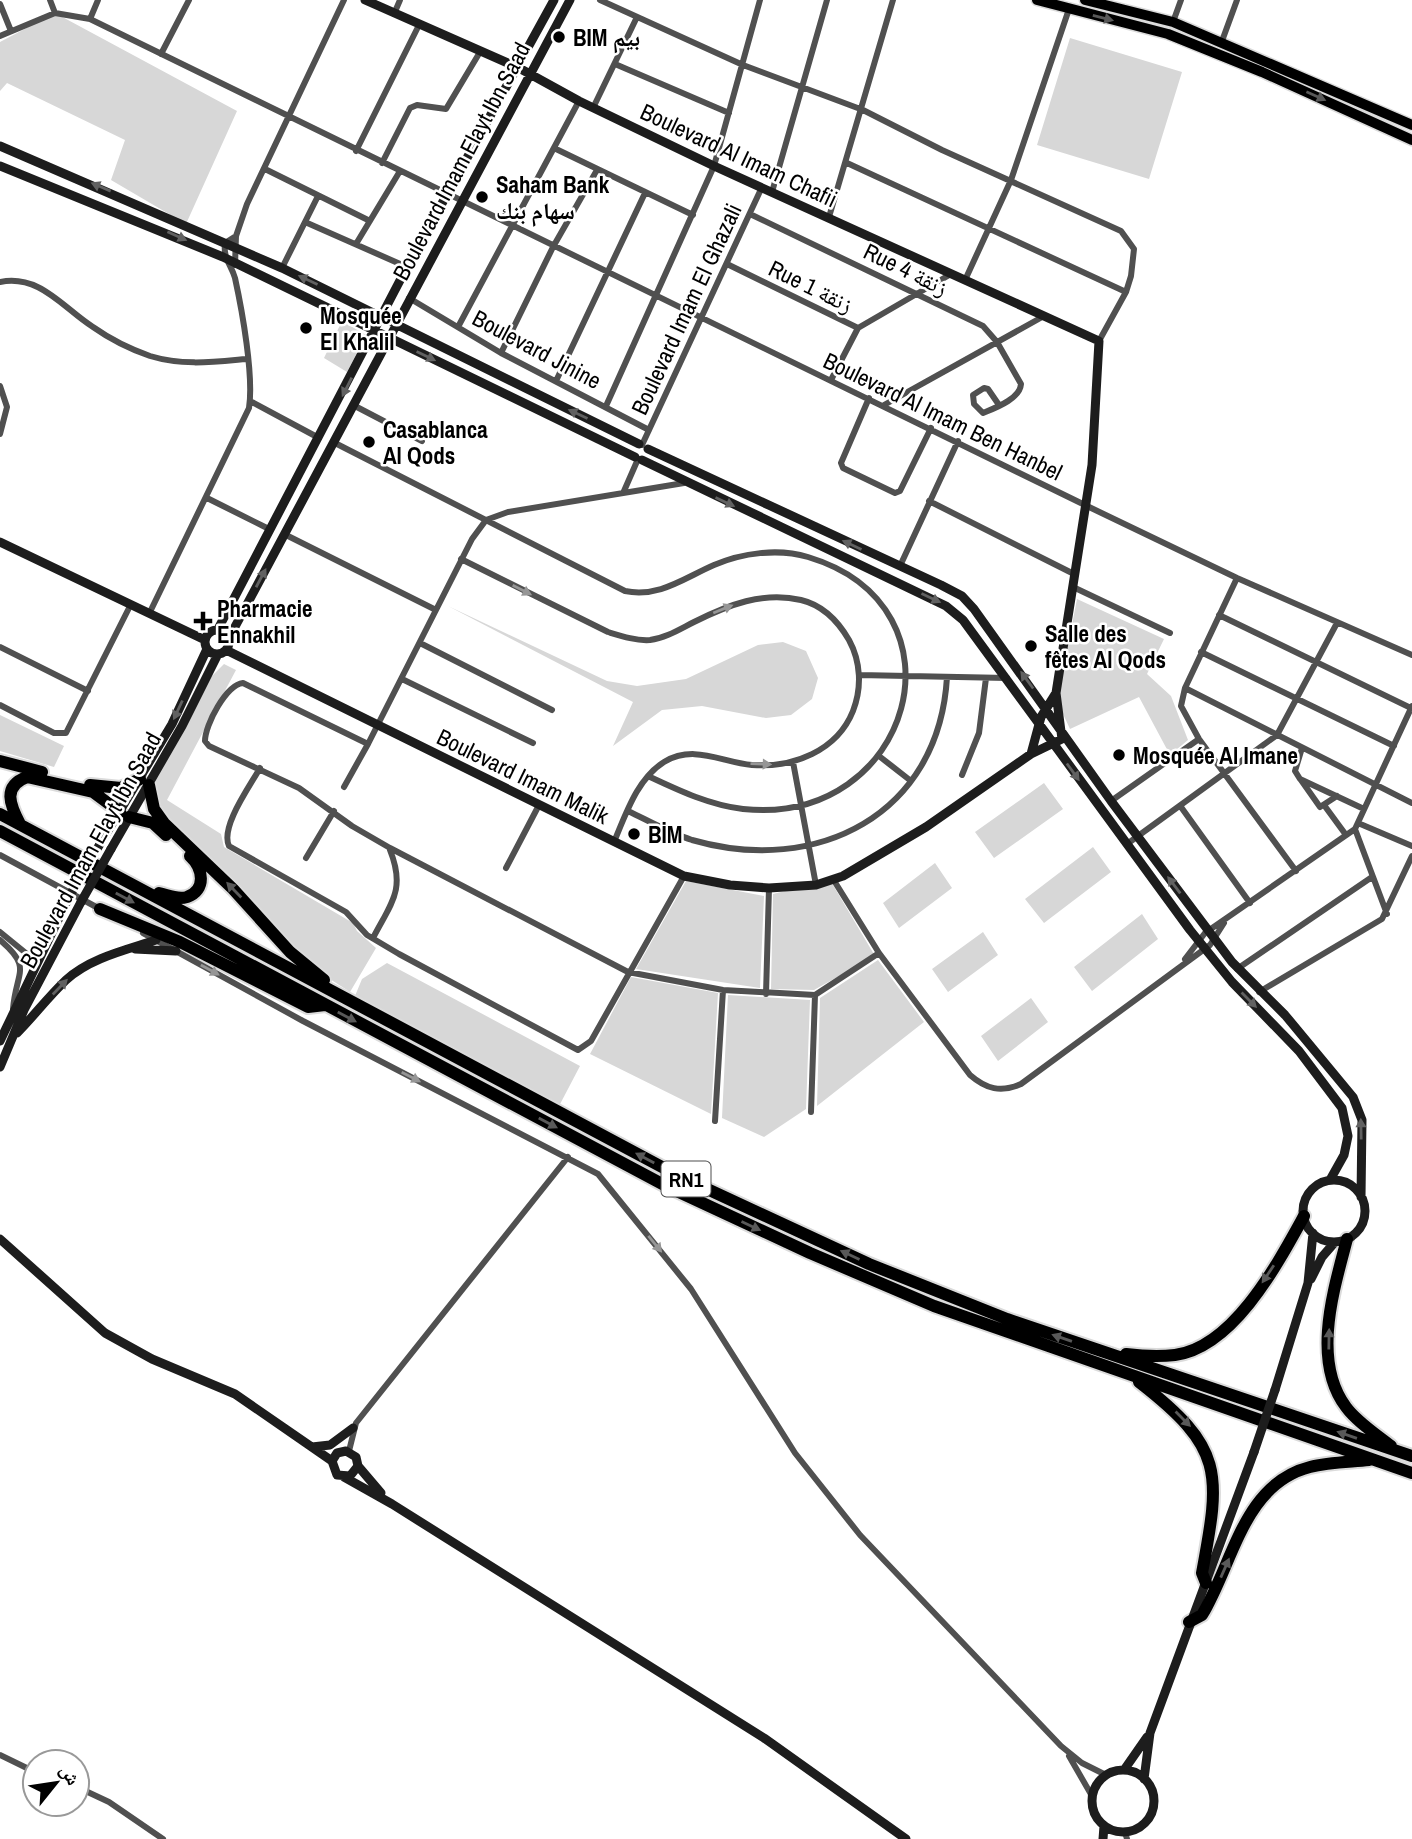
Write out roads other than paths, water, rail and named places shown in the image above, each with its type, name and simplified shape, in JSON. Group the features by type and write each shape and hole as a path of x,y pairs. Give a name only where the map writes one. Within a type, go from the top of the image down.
{"highway":[{"path":"0,761 100,787 121,788 144,782 163,823 233,888 290,952 355,1003"},
{"path":"20,824 9,803 9,794 19,780 27,777 93,792 125,814 153,823 201,870 197,890 188,897 177,898 135,886"},
{"name":"RN1","path":"0,814 701,1186 869,1264 1007,1319 1406,1454"},
{"name":"RN1","path":"0,831 666,1186 810,1253 934,1306 1412,1473"},
{"path":"100,909 180,942 308,1007 325,1004"},
{"path":"1102,1351 1144,1356 1176,1355 1206,1343 1233,1323 1304,1216"},
{"path":"1341,1240 1334,1289 1329,1369 1346,1408 1406,1454"},
{"path":"1130,1376 1188,1423 1210,1461 1214,1498 1202,1573 1206,1583"},
{"path":"1189,1622 1202,1615 1254,1508 1268,1491 1289,1475 1308,1467 1376,1460"}],"main road":[{"path":"1037,0 1168,34 1412,140"},
{"path":"1085,0 1173,22 1412,125"}],"street":[{"path":"0,36 55,13 50,0"},
{"path":"90,19 98,0"},
{"path":"161,54 189,0"},
{"path":"149,614 246,416 250,401 234,274 236,236 344,0"},
{"name":"Boulevard Al Imam Chafii","path":"365,0 519,68 579,102 714,166 966,278 1099,341"},
{"path":"394,14 400,0"},
{"name":"Boulevard Imam Elayt Ibn Saad","path":"218,629 407,267 519,68 554,0"},
{"name":"Boulevard Imam Elayt Ibn Saad","path":"0,1067 80,902 111,849 125,814 222,652 570,0"},
{"path":"600,0 743,65 863,110 942,150 1121,231 1134,249 1132,276 1126,292 1099,341 1095,428 1087,506 1056,693 1062,739 1054,745"},
{"path":"606,406 714,166 760,0"},
{"path":"772,192 827,0"},
{"path":"829,218 863,110 893,0"},
{"path":"1173,22 1181,0"},
{"path":"1222,41 1237,0"},
{"path":"0,4 11,32"},
{"path":"966,278 1011,180 1069,9"},
{"name":"Boulevard Al Imam Ben Hanbel","path":"55,13 90,19 1087,506 1237,578 1412,655"},
{"path":"593,108 637,17"},
{"path":"356,151 419,25"},
{"path":"382,163 410,108 417,105 446,109 480,52"},
{"path":"615,64 729,113"},
{"path":"458,327 579,102"},
{"path":"0,146 282,268 643,446 962,596 1046,707 1111,802 1237,969 1285,1015 1356,1103 1362,1126 1362,1225 1322,1257 1308,1283 1254,1452 1150,1733 1144,1779"},
{"path":"556,149 693,215"},
{"path":"14,151 3,167 236,263 684,483 946,606 963,620 1007,678 1202,944 1232,982 1299,1051 1342,1108 1348,1136 1340,1164 1330,1180"},
{"path":"847,163 1126,292"},
{"path":"265,169 370,221"},
{"path":"501,353 553,247 597,170"},
{"path":"356,244 400,171"},
{"name":"Boulevard Imam El Ghazali","path":"643,446 762,187"},
{"path":"556,381 645,193"},
{"path":"282,268 318,196"},
{"name":"Rue 4 زنقة","path":"750,214 983,326 997,341 1021,384 1017,394 999,405"},
{"path":"304,222 407,267"},
{"path":"234,274 223,257 225,243 236,236"},
{"name":"Rue 1 زنقة","path":"727,264 858,328 952,272"},
{"path":"0,282 18,280 37,285 94,328 150,355 182,363 246,359"},
{"name":"Boulevard Jinine","path":"409,298 501,353 649,429"},
{"path":"884,405 1045,315"},
{"path":"831,380 858,328"},
{"path":"0,386 7,407 0,435"},
{"path":"984,388 989,389 999,405 982,413 974,404 973,395 984,388"},
{"path":"869,398 841,463 843,468 895,494 900,491 931,428"},
{"path":"250,401 319,438"},
{"path":"353,405 422,442"},
{"path":"900,566 958,441"},
{"path":"333,442 606,582 638,594 662,590 713,565 748,555 790,553 829,564 852,576 878,601 896,632 906,676 900,715 879,756 842,789 800,804 746,809 691,795 648,776"},
{"path":"624,491 639,459 648,454 643,446"},
{"path":"344,787 378,727 461,559 486,520 508,512 684,483"},
{"path":"207,498 269,529"},
{"path":"929,501 1074,574"},
{"path":"284,534 436,610"},
{"path":"0,542 206,644 209,632 218,629 229,638"},
{"path":"461,559 608,632 630,638 661,638 724,608 760,598 782,597 804,601 835,620 855,651 860,690 847,725 828,745 793,762 751,765 694,753 672,758 648,776 614,842"},
{"path":"1237,578 1185,688 1181,706 1199,738 1296,871"},
{"path":"1073,587 1170,633"},
{"path":"0,705 64,735 71,727 130,606"},
{"path":"833,879 879,953 970,1075 989,1088 1004,1090 1021,1084 1183,963 1202,944 1209,931 1224,923 1356,826 1412,707 1219,615"},
{"path":"1127,844 1277,735 1337,623"},
{"path":"420,643 552,709"},
{"name":"Boulevard Imam Elayt Ibn Saad","path":"144,782 206,644"},
{"name":"Boulevard Imam Malik","path":"206,644 684,876 730,885 769,888 816,885 833,879 926,827 1031,754 1054,745"},
{"path":"0,647 88,691"},
{"path":"1202,652 1394,746"},
{"path":"859,674 1007,678"},
{"path":"628,811 673,833 712,844 767,850 808,846 833,839 868,822 887,808 911,781 931,751 939,733 947,677"},
{"path":"962,775 979,733 986,678"},
{"path":"402,679 533,743"},
{"path":"368,744 248,683 240,683 228,692 204,739 209,746 299,788 352,826 390,848 628,972 723,990 766,995 815,995 879,953"},
{"path":"1185,688 1412,803"},
{"path":"1031,754 1039,723 1056,693"},
{"path":"1111,802 1199,738"},
{"path":"1302,748 1295,771 1317,806 1324,805 1337,796"},
{"path":"879,756 911,781"},
{"path":"793,762 816,885"},
{"path":"260,768 229,825 226,838 229,846 346,912 373,938 578,1051 591,1041 684,876"},
{"path":"1300,779 1364,809"},
{"path":"506,868 539,805"},
{"path":"1324,805 1346,835"},
{"path":"1181,807 1250,904"},
{"path":"306,858 334,811"},
{"name":"Boulevard Imam Elayt Ibn Saad","path":"0,1041 70,895 100,844 125,814"},
{"path":"1356,826 1412,846"},
{"path":"1356,826 1387,914"},
{"path":"373,938 398,890 397,868 390,848"},
{"path":"0,855 303,1021 598,1174 684,1279 796,1453 860,1535 1061,1746 1082,1763 1106,1774"},
{"path":"1259,992 1387,914 1412,856"},
{"path":"1237,969 1372,877"},
{"path":"766,995 769,888"},
{"path":"1202,944 1215,939 1224,923"},
{"path":"0,932 27,954 42,954"},
{"path":"0,940 18,955 21,963 13,1013"},
{"path":"13,1036 67,979 103,958 156,940"},
{"path":"130,948 176,951"},
{"path":"715,1121 723,990"},
{"path":"811,1112 815,995"},
{"path":"312,1447 330,1445 353,1428 568,1157"},
{"path":"1308,1283 1313,1233 1304,1216 1307,1196 1312,1188 1330,1180 1348,1183 1362,1197"},
{"path":"1313,1233 1341,1240"},
{"path":"0,1239 113,1338 152,1359 235,1394 332,1461"},
{"path":"349,1451 353,1428"},
{"path":"349,1451 337,1453 332,1461 332,1469 764,1738 906,1839"},
{"path":"349,1451 356,1457 358,1466 392,1504"},
{"path":"344,1477 351,1476 358,1466"},
{"path":"1124,1770 1150,1733"},
{"path":"1061,1746 1092,1796 1094,1812 1104,1826 1124,1836 1146,1822 1153,1808 1152,1792 1144,1779 1124,1770 1106,1774 1097,1784 1092,1796"},
{"path":"0,1755 21,1765"},
{"path":"91,1794 109,1802 163,1839"},
{"path":"1102,1839 1104,1826"}],"place":[{"name":"BIM بيم","path":"559,37"},
{"name":"Saham Bank سهام بنك","path":"482,197"},
{"name":"Mosquée El Khalil","path":"306,328"},
{"name":"Casablanca Al Qods","path":"369,442"},
{"name":"Pharmacie Ennakhil","path":"203,621"},
{"name":"Salle des fêtes Al Qods","path":"1031,646"},
{"name":"Mosquée Al Imane","path":"1119,755"},
{"name":"BİM","path":"634,834"}]}
